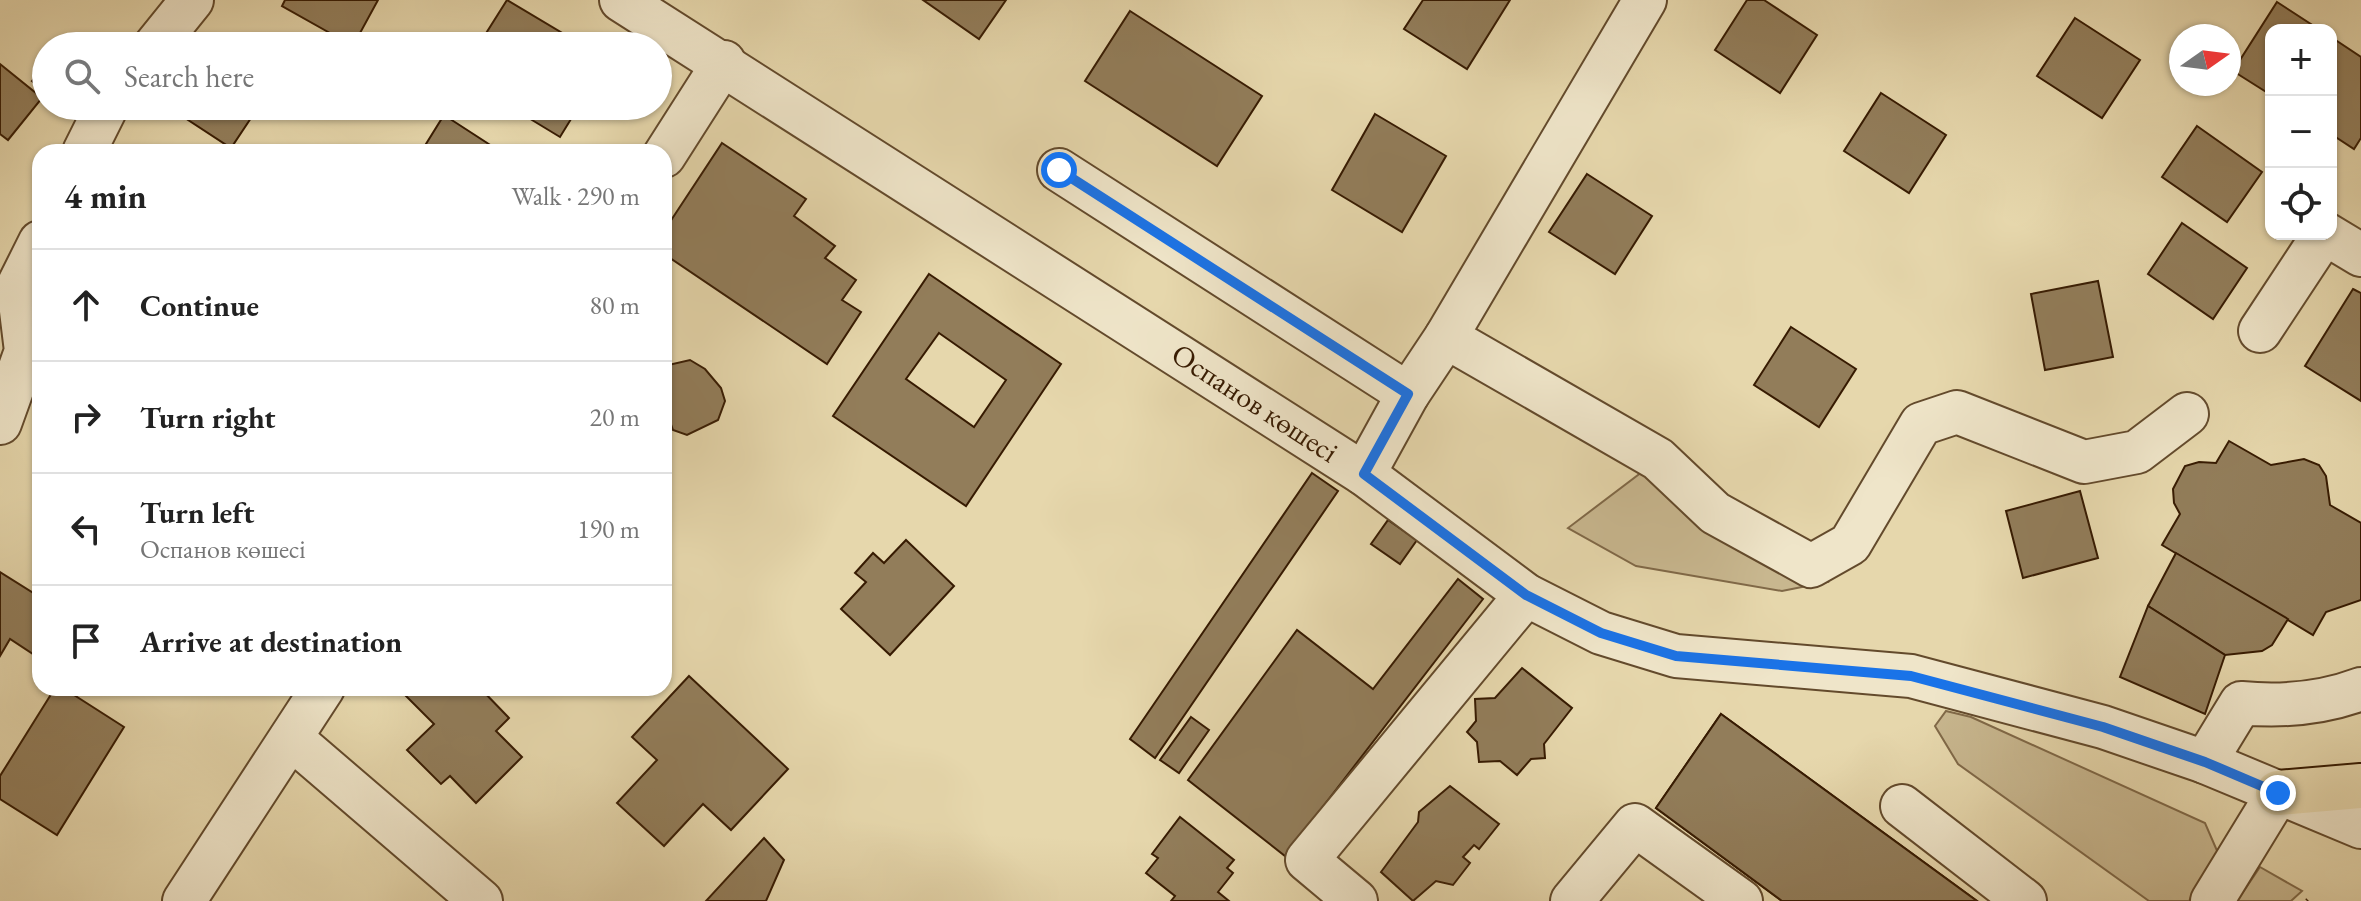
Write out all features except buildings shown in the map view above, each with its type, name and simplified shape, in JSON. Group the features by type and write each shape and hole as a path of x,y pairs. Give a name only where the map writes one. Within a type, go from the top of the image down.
{"main road":[{"path":"2278,793 2361,786"}],"street":[{"path":"166,32 192,0"},
{"name":"Оспанов көшесі","path":"621,0 724,62 1364,474 1526,595 1601,633 1676,656 1911,676 2103,727 2205,762 2361,827"},
{"path":"1364,474 1408,394 1446,337 1645,0"},
{"path":"672,144 724,62"},
{"path":"88,144 100,120"},
{"path":"1059,170 1408,394"},
{"path":"2260,331 2321,240"},
{"path":"2335,240 2361,255"},
{"path":"0,423 26,351 18,286 32,258"},
{"path":"1446,337 1658,459 1715,513 1811,566 1850,544 1921,424 1957,412 2084,462 2137,452 2187,414"},
{"path":"1356,901 1307,860 1526,595"},
{"path":"2205,762 2241,703 2287,706 2336,698 2361,689"},
{"path":"184,901 318,696"},
{"path":"291,738 481,901"},
{"path":"2212,901 2278,793"},
{"path":"1902,806 2025,901"},
{"path":"1572,901 1635,825 1741,901"}],"shaded area":[{"path":"1642,472 1827,582 1782,591 1636,566 1568,528"},
{"path":"1946,711 1971,717 2205,823 2218,853 2189,901 2149,901 1958,764 1935,726"},
{"path":"2260,867 2302,891 2291,901 2237,901"}],"route":[{"path":"1059,170 1408,394 1364,474 1526,595 1601,633 1676,656 1911,676 2103,727 2205,762 2278,793"}]}
